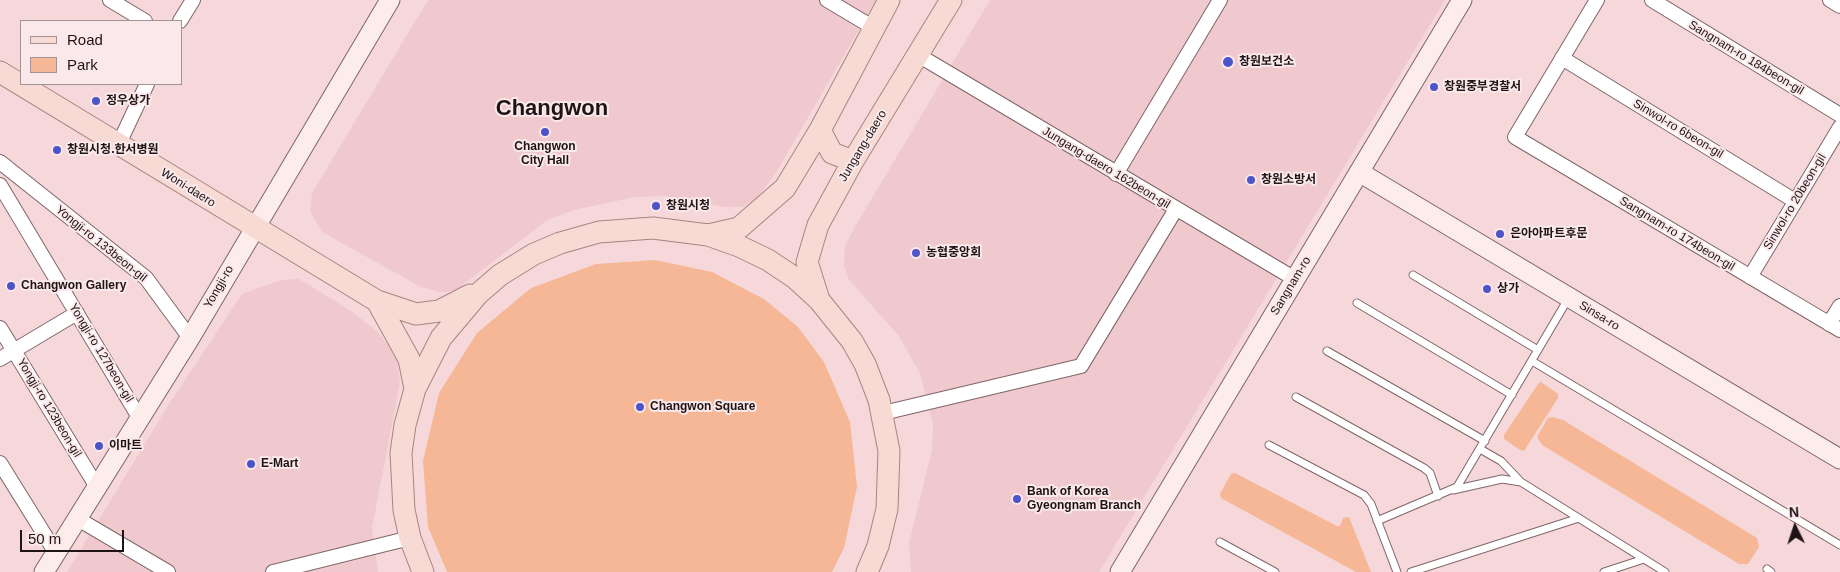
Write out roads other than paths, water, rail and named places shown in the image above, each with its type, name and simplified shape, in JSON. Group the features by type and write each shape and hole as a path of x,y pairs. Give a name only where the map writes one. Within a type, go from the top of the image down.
{"main road":[{"name":"Yongji-ro","path":"44,572 190,338 390,0"},
{"path":"708,236 739,228 785,188 820,130 889,0"},
{"name":"Jungang-daero","path":"819,300 807,262 818,224 853,161 951,0"},
{"name":"Sangnam-ro","path":"1120,572 1462,0"},
{"name":"Woni-daero","path":"0,72 20,84"},
{"name":"Woni-daero","path":"21,85 377,301 416,314 439,311 461,301 500,275"},
{"path":"820,130 832,152 853,161"},
{"name":"Sinsa-ro","path":"1359,172 1840,459"},
{"path":"423,572 410,538 404,510 401,463 405,425 415,389 426,362 449,326 478,294 500,275 547,248 599,232 654,228 708,236 738,246 768,260 795,278 819,300 845,330 859,352 873,382 883,413 889,451 889,490 883,528 871,570"},
{"path":"377,301 409,359 415,389"}],"street":[{"path":"110,0 143,20"},
{"path":"181,20 193,0"},
{"path":"827,0 874,28"},
{"path":"1116,174 1220,0"},
{"path":"1562,58 1597,0"},
{"name":"Sangnam-ro 184beon-gil","path":"1652,0 1840,115"},
{"path":"1830,0 1840,6"},
{"name":"Jungang-daero 162beon-gil","path":"918,55 1295,279"},
{"name":"Sangnam-ro 174beon-gil","path":"1562,58 1515,137 1835,327"},
{"name":"Sinwol-ro 6beon-gil","path":"1562,58 1795,201"},
{"path":"116,143 123,135 146,85"},
{"name":"Sinwol-ro 20beon-gil","path":"1750,276 1840,127"},
{"name":"Yongji-ro 133beon-gil","path":"0,162 146,278 190,338"},
{"name":"Yongji-ro 127beon-gil","path":"0,185 140,419"},
{"path":"883,413 1081,366 1176,209"},
{"path":"1835,327 1840,306"},
{"path":"0,359 76,313"},
{"name":"Yongji-ro 123beon-gil","path":"0,328 97,487"},
{"path":"0,463 56,553"},
{"path":"78,519 168,572"},
{"path":"273,572 410,538"}],"lane":[{"path":"1413,275 1538,350"},
{"path":"1451,491 1462,479 1569,298"},
{"path":"1357,303 1512,395"},
{"path":"1328,351 1485,441"},
{"path":"1532,361 1840,545"},
{"path":"1296,397 1424,468 1430,473 1438,496"},
{"path":"1269,445 1364,495 1371,504 1396,572"},
{"path":"1480,449 1500,461 1522,482 1665,572"},
{"path":"1377,521 1451,491 1502,478 1522,482"},
{"path":"1411,572 1579,518"},
{"path":"1220,542 1275,572"},
{"path":"1604,572 1644,559"}],"place":[{"name":"창원보건소","path":"1228,62"},
{"name":"창원중부경찰서","path":"1434,87"},
{"name":"정우상가","path":"96,101"},
{"name":"Changwon City Hall","path":"545,132"},
{"name":"창원시청.한서병원","path":"57,150"},
{"name":"창원소방서","path":"1251,180"},
{"name":"창원시청","path":"656,206"},
{"name":"은아아파트후문","path":"1500,234"},
{"name":"농협중앙회","path":"916,253"},
{"name":"Changwon Gallery","path":"11,286"},
{"name":"상가","path":"1487,289"},
{"name":"Changwon Square","path":"640,407"},
{"name":"이마트","path":"99,446"},
{"name":"E-Mart","path":"251,464"},
{"name":"Bank of Korea Gyeongnam Branch","path":"1017,499"}],"district":[{"name":"Changwon","path":"552,109"}]}
